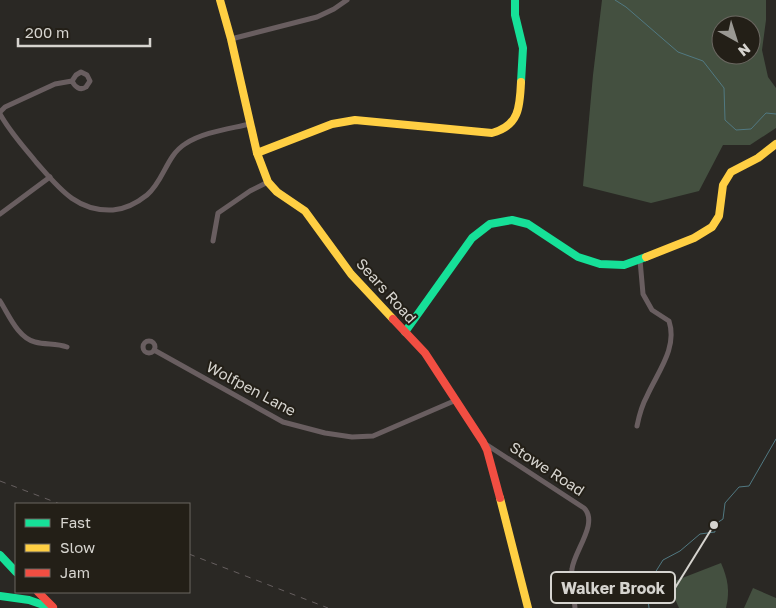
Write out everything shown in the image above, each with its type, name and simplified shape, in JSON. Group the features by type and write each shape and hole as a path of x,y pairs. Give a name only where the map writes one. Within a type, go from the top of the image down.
{"street":[{"name":"Sears Road","path":"220,0 231,39 257,153 268,182 277,192 306,211 343,264 428,359 483,443 493,472 528,608"},
{"path":"231,39 318,17 347,0"},
{"path":"257,153 332,124 355,120 471,132 492,133 503,130 514,120 520,103 523,48 515,15 515,0"},
{"path":"72,81 55,84 5,107 0,113 17,141 57,186 79,204 98,209 121,209 151,192 161,180 168,163 178,149 185,144 212,133 250,124"},
{"path":"405,332 472,238 485,227 496,222 512,220 528,224 578,257 600,264 624,265 703,234 712,227 719,216 723,185 731,172 758,158 776,144"},
{"path":"0,214 50,177"},
{"path":"213,241 218,213 250,190 268,182"},
{"path":"637,426 643,403 666,356 671,336 669,322 652,310 643,294 640,260"},
{"path":"0,300 14,323 27,339 67,347"},
{"name":"Wolfpen Lane","path":"154,350 289,424 325,433 359,437 386,431 454,401"},
{"name":"Stowe Road","path":"483,443 584,508 588,514 588,526 574,560 572,570 575,608"},
{"path":"0,555 15,571"},
{"path":"39,593 54,608"},
{"path":"0,596 29,596 54,608"}],"green space":[{"path":"602,0 766,0 766,20 762,50 768,77 776,88 776,128 750,145 723,145 699,191 651,203 583,186"},
{"path":"721,563 728,585 726,608 679,608 670,588 672,582"},
{"path":"753,588 776,598 776,608 744,608"}],"waterway":[{"path":"615,0 626,7 678,52 703,61 724,88 725,120 736,130 751,129 766,113 776,114"},
{"path":"649,608 647,592 653,576 663,560 680,551 700,534 715,532 714,525 723,519 725,503 739,487 749,486 776,439"}],"railway":[{"path":"0,481 57,503"},
{"path":"190,554 328,608"}],"traffic: fast":[{"path":"515,0 515,15 523,48 521,82"},
{"path":"405,332 472,238 490,224 512,220 528,224 578,257 600,264 624,265 646,257"},
{"path":"0,555 15,571"},
{"path":"0,596 29,600 52,608"}],"traffic: slow":[{"path":"220,0 231,39 257,153 268,182 277,192 305,211 351,274 393,319"},
{"path":"257,153 332,124 355,120 492,133 508,126 513,120 519,107 521,82"},
{"path":"646,257 694,238 712,227 719,216 723,185 731,172 758,158 776,144"},
{"path":"500,498 528,608"}],"traffic: jam":[{"path":"393,319 425,353 483,442 487,450 500,498"},
{"path":"39,593 53,607"}],"place":[{"name":"Walker Brook","path":"714,525"}]}
